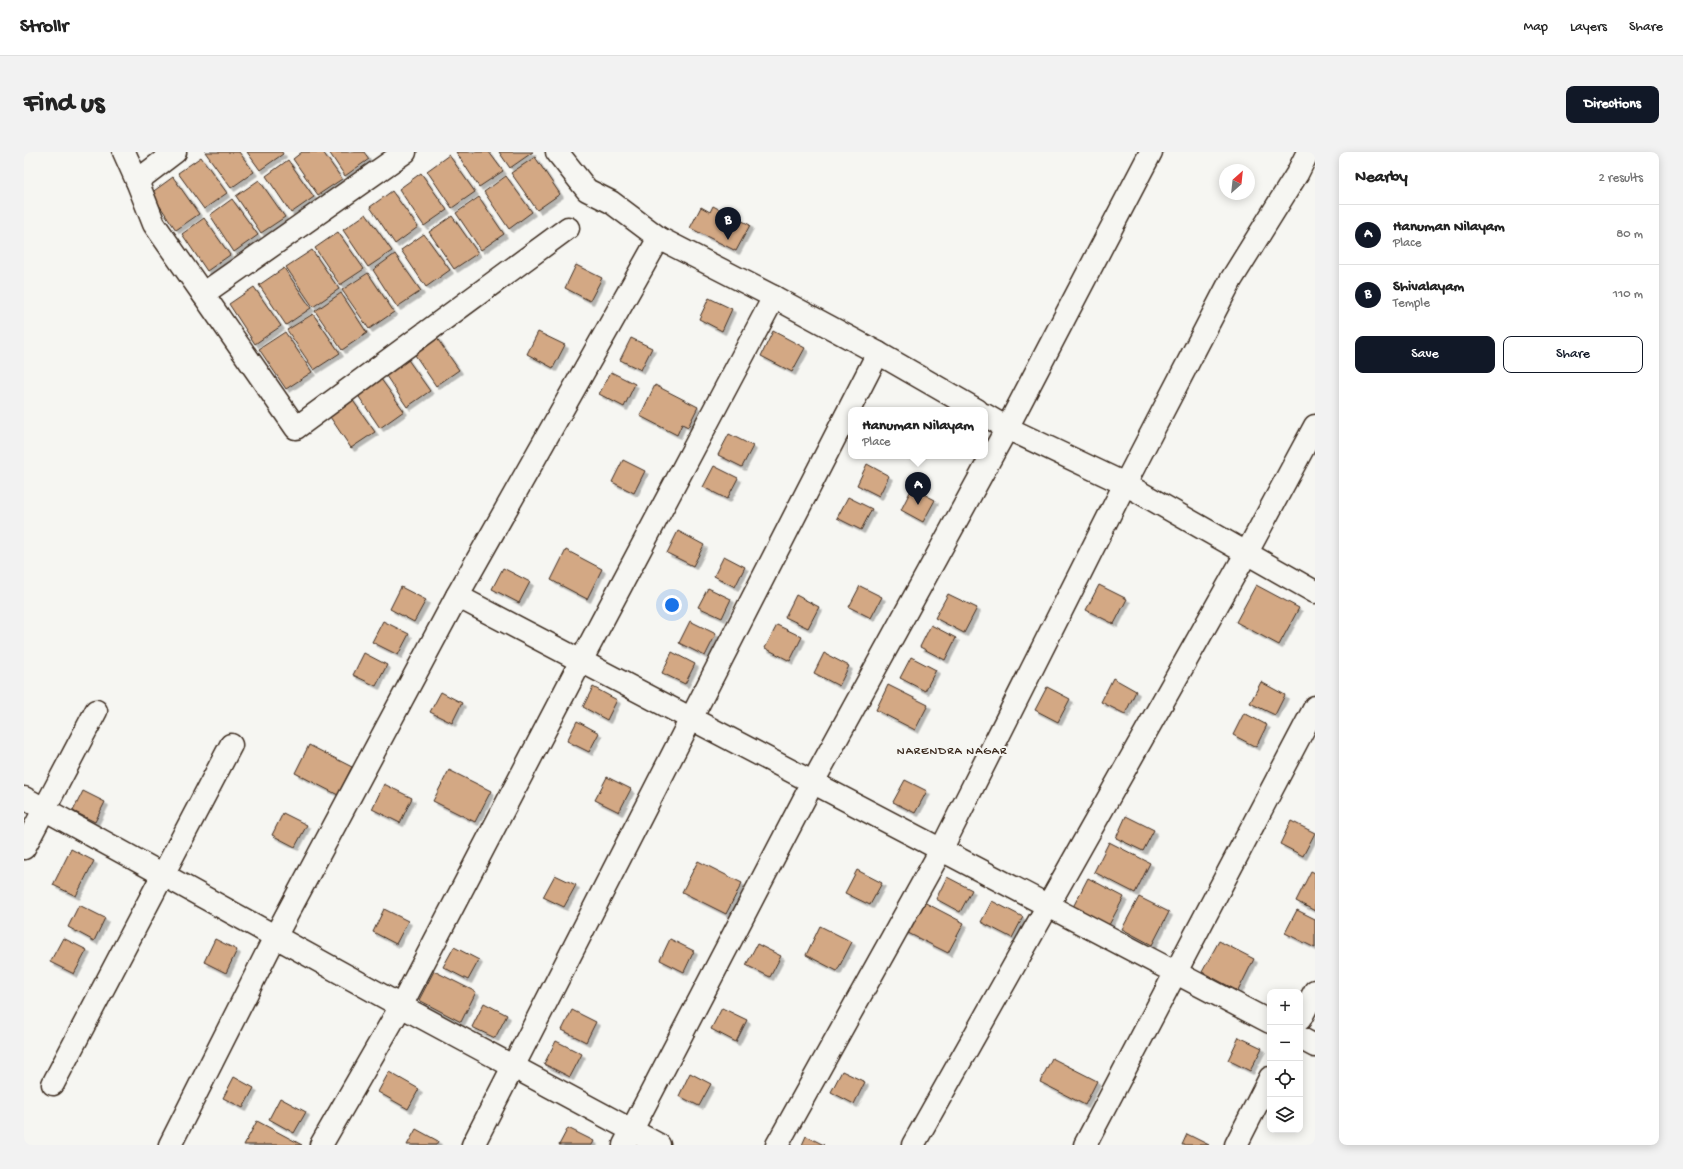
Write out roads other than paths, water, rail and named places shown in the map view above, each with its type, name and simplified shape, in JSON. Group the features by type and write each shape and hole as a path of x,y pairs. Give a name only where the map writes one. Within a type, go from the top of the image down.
{"street":[{"path":"124,152 154,224 296,428 568,228"},
{"path":"137,181 175,152"},
{"path":"203,294 406,152"},
{"path":"557,152 587,190 611,202 659,238 878,352 971,407"},
{"path":"628,1138 813,782 1008,428 1151,152"},
{"path":"777,1145 941,850 1125,484 1231,280 1297,174 1308,152"},
{"path":"170,1145 276,935 457,596 659,238"},
{"path":"321,1145 401,1006 581,661 774,297"},
{"path":"850,407 878,352"},
{"path":"473,1145 515,1066 848,411"},
{"path":"988,417 1008,428 1125,484 1315,592"},
{"path":"913,1145 1246,554 1315,426"},
{"path":"457,596 1267,1020"},
{"path":"1085,1145 1315,707"},
{"path":"24,848 96,711"},
{"path":"53,1084 231,745"},
{"path":"24,798 276,935 401,1006 515,1066 628,1138 659,1145"},
{"path":"1303,1013 1315,991"},
{"path":"1303,1040 1315,1046"},
{"path":"1236,1145 1267,1084"}],"place":[{"name":"Shivalayam","path":"728,240"},
{"name":"Hanuman Nilayam","path":"918,505"}],"district":[{"name":"NARENDRA NAGAR","path":"952,752"}]}
